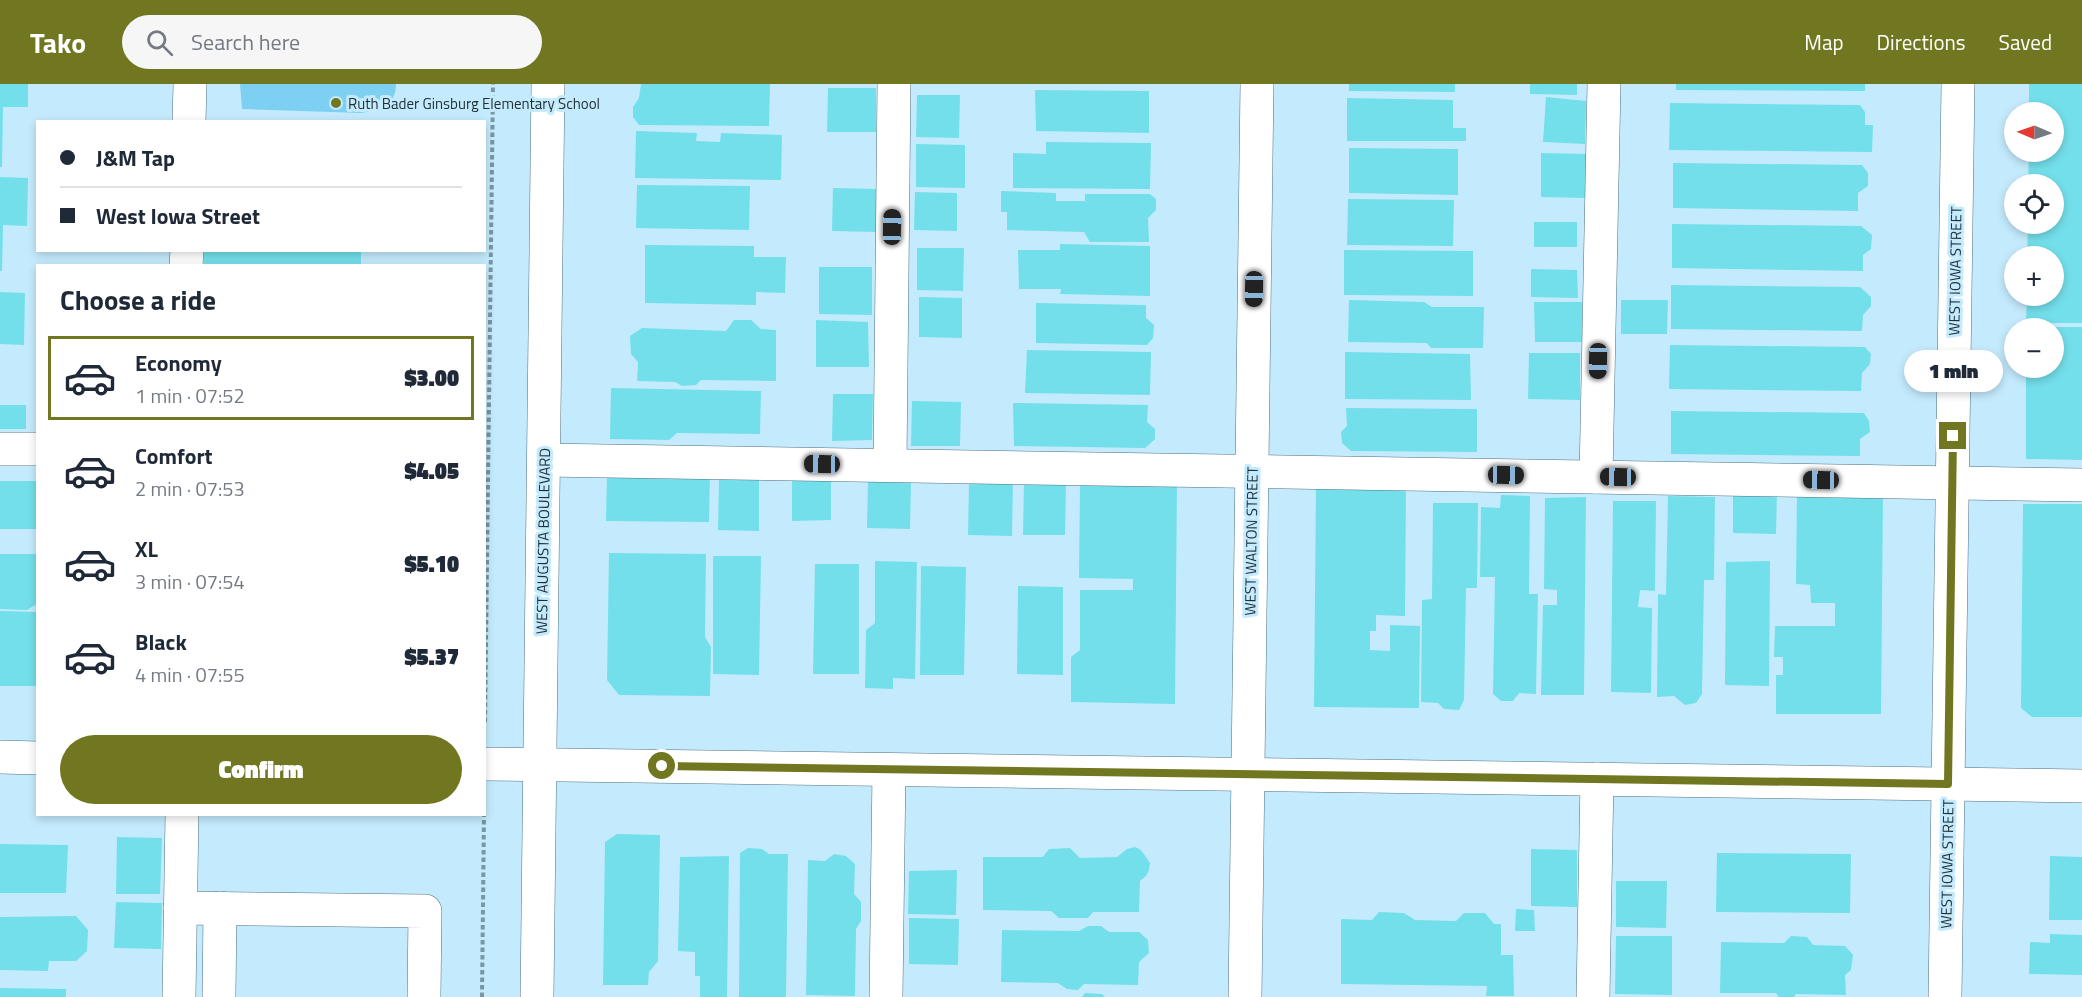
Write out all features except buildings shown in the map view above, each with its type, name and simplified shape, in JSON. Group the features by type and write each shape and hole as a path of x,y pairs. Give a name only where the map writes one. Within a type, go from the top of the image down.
{"street":[{"path":"189,120 190,84"},
{"name":"WEST AUGUSTA BOULEVARD","path":"537,997 548,84"},
{"path":"890,465 894,84"},
{"name":"WEST WALTON STREET","path":"1245,997 1257,84"},
{"path":"1596,477 1604,84"},
{"name":"WEST IOWA STREET","path":"1945,997 1958,84"},
{"path":"0,449 36,449"},
{"path":"544,460 2082,485"},
{"path":"0,757 36,758"},
{"path":"486,764 2082,786"},
{"path":"886,997 889,770"},
{"path":"1593,997 1597,779"},
{"path":"179,997 182,816"},
{"path":"180,908 425,911 424,997"},
{"path":"219,997 220,908"}],"path":[{"path":"486,679 493,84"},
{"path":"482,997 484,816"}],"shaded area":[{"path":"240,84 396,84 390,102 380,108 361,113 242,109"}],"place":[{"name":"Ruth Bader Ginsburg Elementary School","path":"336,103"}],"route":[{"path":"662,766 1948,784 1953,436"}]}
